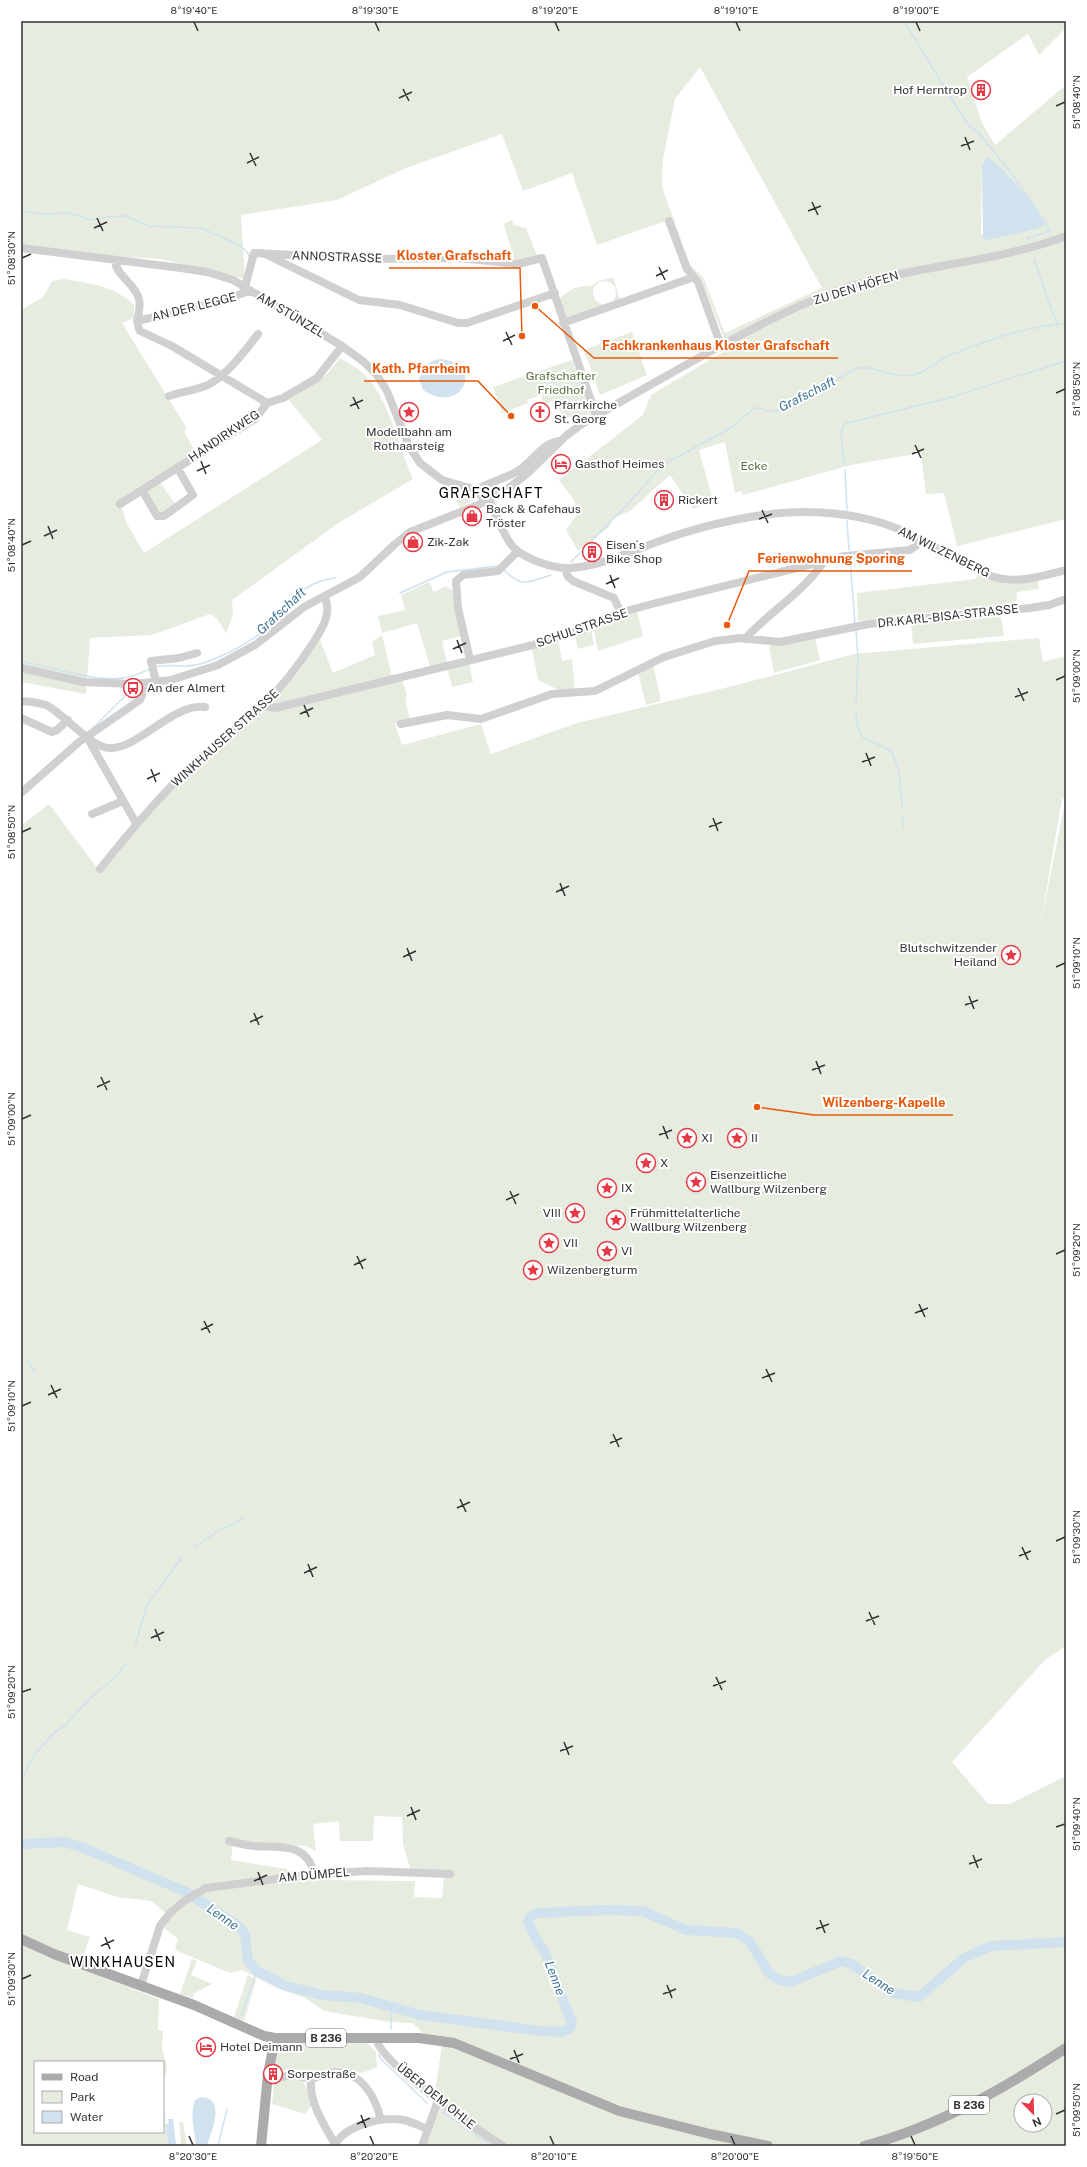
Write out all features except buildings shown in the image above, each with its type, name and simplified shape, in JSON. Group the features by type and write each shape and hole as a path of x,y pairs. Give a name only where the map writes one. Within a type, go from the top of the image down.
{"main road":[{"name":"B 236","path":"21,1939 54,1954 194,2005 254,2033 275,2038 429,2039 461,2045 559,2087 640,2117 768,2146"},
{"path":"261,2146 267,2082 275,2038"},
{"name":"B 236","path":"864,2146 917,2130 938,2120 1024,2074 1066,2048"}],"street":[{"path":"669,221 687,269 698,282 721,346"},
{"name":"ZU DEN HÖFEN","path":"21,668 83,682 125,685 151,683 195,673 237,656 262,640 304,607 360,576 410,532 487,500 519,481 559,441 596,415 721,346 787,312 826,295 872,281 1007,253 1066,236"},
{"name":"AM STÜNZEL","path":"21,248 207,272 229,279 248,289 342,346 364,362 379,379 390,398 409,446 420,463 442,480 477,490"},
{"path":"248,289 254,253 261,253"},
{"name":"ANNOSTRASSE","path":"261,253 321,258 459,258 518,264 541,258 544,262 563,323 596,415"},
{"name":"ANNOSTRASSE","path":"261,253 359,300 400,305 458,323 468,323 554,292"},
{"path":"115,260 116,268 131,283 139,299 140,305 137,321 139,329 142,332 172,346 268,403"},
{"path":"563,323 694,277"},
{"name":"AN DER LEGGE","path":"137,321 210,304 248,289"},
{"path":"169,396 203,387 222,375 258,334"},
{"name":"HANDIRKWEG","path":"120,504 255,419 268,403 283,398 317,378 342,346"},
{"path":"487,500 477,490 517,471 544,447 559,441"},
{"name":"HANDIRKWEG","path":"142,490 157,516 162,517 192,495 177,467"},
{"name":"AM WILZENBERG","path":"487,500 510,542 518,551 548,565 565,568 604,561 698,529 758,516 796,512 828,513 870,520 897,528 967,564 1000,579 1025,580 1066,570"},
{"name":"SCHULSTRASSE","path":"263,704 275,708 546,642 587,628 621,613 824,561 854,554 910,550 916,546 919,539"},
{"path":"470,660 457,603 456,581 463,575 501,568 518,551"},
{"path":"745,638 763,620 812,578 824,561"},
{"path":"565,568 568,577 573,581 614,598 621,613"},
{"name":"WINKHAUSER STRASSE","path":"100,869 136,823 203,755 263,704 296,669 323,627 327,610 324,596"},
{"name":"DR.KARL-BISA-STRASSE","path":"401,724 450,715 481,720 552,694 595,691 681,651 715,641 745,638 767,642 780,642 860,626 1036,607 1066,599"},
{"path":"21,793 87,736 140,700 151,683 153,668 152,661 179,658 198,653"},
{"path":"21,701 46,705 68,720 98,745 112,748 131,740 183,710 195,707 205,707"},
{"path":"21,718 52,732 57,730 68,720"},
{"path":"87,736 136,823"},
{"path":"92,814 123,801"},
{"path":"230,1841 253,1846 281,1846 294,1849 307,1858 314,1874"},
{"name":"AM DÜMPEL","path":"141,1985 160,1926 170,1913 197,1892 217,1885 314,1874 368,1871 450,1874"},
{"name":"ÜBER DEM OHLE","path":"376,2038 380,2048 408,2076 469,2125 503,2146"},
{"path":"267,2082 290,2074 311,2080 317,2077 337,2073 358,2079 371,2092 381,2120"},
{"path":"311,2080 311,2091 322,2122 335,2145 350,2131 381,2120 404,2120 427,2129"},
{"path":"422,2146 438,2100"}],"green space":[{"name":"Ecke","path":"21,21 1066,21 1066,28 1039,55 1028,34 967,77 982,123 995,145 1066,85 1066,519 957,546 944,493 926,494 921,453 851,465 743,495 741,491 735,493 725,442 699,450 713,501 693,509 670,475 630,511 613,518 609,527 578,551 566,530 578,513 574,500 559,480 643,415 651,395 728,349 701,278 688,266 671,219 597,245 572,173 523,191 502,134 406,168 337,200 241,215 245,279 161,259 62,253 21,246","holes":["700,67 822,288 725,333 703,277 690,265 662,187 663,159 675,99","987,157 994,164 1039,228 981,235 982,165"]},
{"path":"512,220 514,225 526,228 537,256 515,261 504,226 505,223"},
{"path":"613,277 620,300 613,301 616,296 615,287 612,284 604,281 601,282 594,287 593,293 596,301 605,305 567,319 559,299 574,289 591,286 597,282"},
{"path":"64,279 93,284 110,289 126,298 134,305 134,318 122,323 186,427 185,434 198,456 159,481 176,505 160,514 146,491 121,506 127,524 144,553 322,440 289,400 326,375 340,358 365,375 374,386 393,424 413,479 340,522 232,600 233,616 226,633 217,619 210,614 152,635 90,638 86,694 21,682 21,310 43,297 52,281"},
{"path":"632,332 647,375 600,395 584,350"},
{"name":"Grafschafter Friedhof","path":"572,360 592,412 580,419 575,416 563,417 556,400 544,404 541,395 527,400 528,403 502,413 493,387"},
{"path":"457,489 470,492 474,500 461,507 459,506 452,494"},
{"path":"978,574 1008,584 1038,581 1039,589 1017,592 1016,603 858,621 857,593 976,579"},
{"path":"429,582 434,592 446,586 453,591 461,636 442,641 447,663 430,667 417,623 382,633 378,616 405,610 401,595"},
{"path":"637,611 643,636 598,651 593,627 611,619"},
{"path":"1001,617 1004,636 913,644 911,624"},
{"path":"591,628 594,645 578,649 575,634"},
{"path":"382,635 393,681 402,679 407,696 405,697 410,720 395,724 402,745 481,724 491,754 577,723 737,685 854,654 1039,638 1043,662 1066,656 1066,799 1062,799 1040,927 1064,807 1066,806 1066,1646 1046,1659 952,1762 988,1804 1010,1804 1066,1776 1066,2146 425,2146 441,2099 435,2093 443,2037 424,2034 413,2023 390,2022 324,2011 305,1998 277,1988 242,1970 230,1973 175,1950 178,1939 164,1928 167,1914 151,1901 118,1897 78,1884 67,1930 90,1937 79,1968 159,1999 158,2030 163,2031 162,2048 167,2067 164,2082 164,2061 34,2061 34,2133 164,2133 164,2106 168,2145 181,2144 179,2122 183,2122 187,2146 21,2146 21,826 49,804 101,873 138,825 192,770 267,707 298,673 320,640 333,673 375,655 372,642","holes":["374,1816 402,1817 403,1844 411,1872 444,1872 442,1898 414,1897 415,1881 318,1880 286,1869 231,1860 233,1841 306,1846 316,1851 313,1824 339,1821 340,1841 373,1841"]},
{"path":"815,638 820,660 774,673 769,646"},
{"path":"558,639 562,661 572,659 575,689 559,690 538,680 532,648"},
{"path":"469,663 473,682 452,687 447,667"},
{"path":"653,664 661,701 646,705 638,672"},
{"path":"192,1959 197,1961 191,1975 212,1984 193,1994 193,1998 180,1994"},
{"path":"248,1975 256,1980 244,2021 234,2017"},
{"path":"367,2043 376,2052 377,2067 362,2073 338,2067 309,2074 287,2069 272,2075 279,2044"},
{"path":"289,2076 302,2078 313,2104 305,2114 272,2104 274,2083"}],"water":[{"path":"987,157 1010,177 1036,209 1044,225 1039,228 988,240 983,238 982,165"},
{"path":"441,359 455,363 463,370 465,378 463,386 457,393 448,397 437,396 423,390 419,379 427,365 433,361"},
{"path":"201,2097 209,2099 213,2103 215,2109 214,2124 207,2146 196,2146 193,2123 193,2106 195,2100"},
{"path":"168,2119 173,2119 176,2145 168,2145 166,2124 169,2124"}],"waterway":[{"path":"904,21 970,127 978,132 1012,174 1047,225 1050,231 1028,238 1027,241"},
{"path":"21,211 46,214 69,213 92,220 126,216 149,226 201,228 241,246 248,253 249,257"},
{"path":"1034,260 1057,324"},
{"name":"Grafschaft","path":"571,562 626,506 663,465 734,426 754,408 776,411 858,368 873,369 902,376 909,376 924,371 946,357 1004,335 1051,325 1066,324"},
{"path":"844,464 841,433 843,426 847,423 945,399 1066,361"},
{"path":"845,470 847,510"},
{"path":"847,521 849,550"},
{"path":"850,559 855,623"},
{"name":"Grafschaft","path":"400,593 447,572 498,566"},
{"name":"Grafschaft","path":"503,569 515,579 525,582 530,582 551,575"},
{"name":"Grafschaft","path":"155,667 166,665 194,665 228,653 261,633 273,623 306,588 323,580 335,578"},
{"path":"856,630 858,659 856,702"},
{"name":"Grafschaft","path":"21,661 86,676 112,679 137,675 150,669"},
{"path":"93,728 130,691"},
{"path":"856,713 857,724 862,736 892,752 899,771 902,808"},
{"path":"902,817 904,827"},
{"path":"28,1361 35,1373"},
{"path":"195,1547 221,1529 234,1524 243,1518"},
{"path":"135,1646 147,1605 182,1557"},
{"path":"21,1781 34,1755 55,1732 66,1725 87,1701 114,1678 127,1663"},
{"name":"Lenne","path":"21,1844 65,1842 86,1849 186,1892 240,1927 245,1935 248,1961 257,1971 286,1986 322,1995 361,1998 420,2015 541,2031 563,2032 570,2028 572,2023 545,1953 528,1922 530,1917 537,1913 607,1910 643,1911 686,1930 737,1933 750,1942 769,1973 779,1980 791,1982 841,1961 852,1964 892,1993 919,1997 964,1958 991,1946 1066,1942"},
{"path":"241,2016 257,1971"},
{"path":"391,2007 391,2029"},
{"path":"379,2054 380,2058 427,2103"},
{"path":"218,2146 227,2109"},
{"path":"443,2112 492,2146"}],"place":[{"name":"Hof Herntrop","path":"981,90"},
{"name":"Fachkrankenhaus Kloster Grafschaft","path":"535,306"},
{"name":"Kloster Grafschaft","path":"522,336"},
{"name":"Modellbahn am Rothaarsteig","path":"409,412"},
{"name":"Pfarrkirche St. Georg","path":"540,412"},
{"name":"Kath. Pfarrheim","path":"511,416"},
{"name":"Gasthof Heimes","path":"561,464"},
{"name":"Rickert","path":"664,500"},
{"name":"Back & Cafehaus Tröster","path":"472,516"},
{"name":"Zik-Zak","path":"413,542"},
{"name":"Eisen´s Bike Shop","path":"592,552"},
{"name":"Ferienwohnung Sporing","path":"727,625"},
{"name":"An der Almert","path":"133,688"},
{"name":"Blutschwitzender Heiland","path":"1011,955"},
{"name":"Wilzenberg-Kapelle","path":"757,1107"},
{"name":"XI","path":"687,1138"},
{"name":"II","path":"737,1138"},
{"name":"X","path":"646,1163"},
{"name":"Eisenzeitliche Wallburg Wilzenberg","path":"696,1182"},
{"name":"IX","path":"607,1188"},
{"name":"VIII","path":"575,1213"},
{"name":"Frühmittelalterliche Wallburg Wilzenberg","path":"616,1220"},
{"name":"VII","path":"549,1243"},
{"name":"VI","path":"607,1251"},
{"name":"Wilzenbergturm","path":"533,1270"},
{"name":"Hotel Deimann","path":"206,2047"},
{"name":"Sorpestraße","path":"273,2074"}],"district":[{"name":"GRAFSCHAFT","path":"491,493"},
{"name":"WINKHAUSEN","path":"123,1962"}]}
